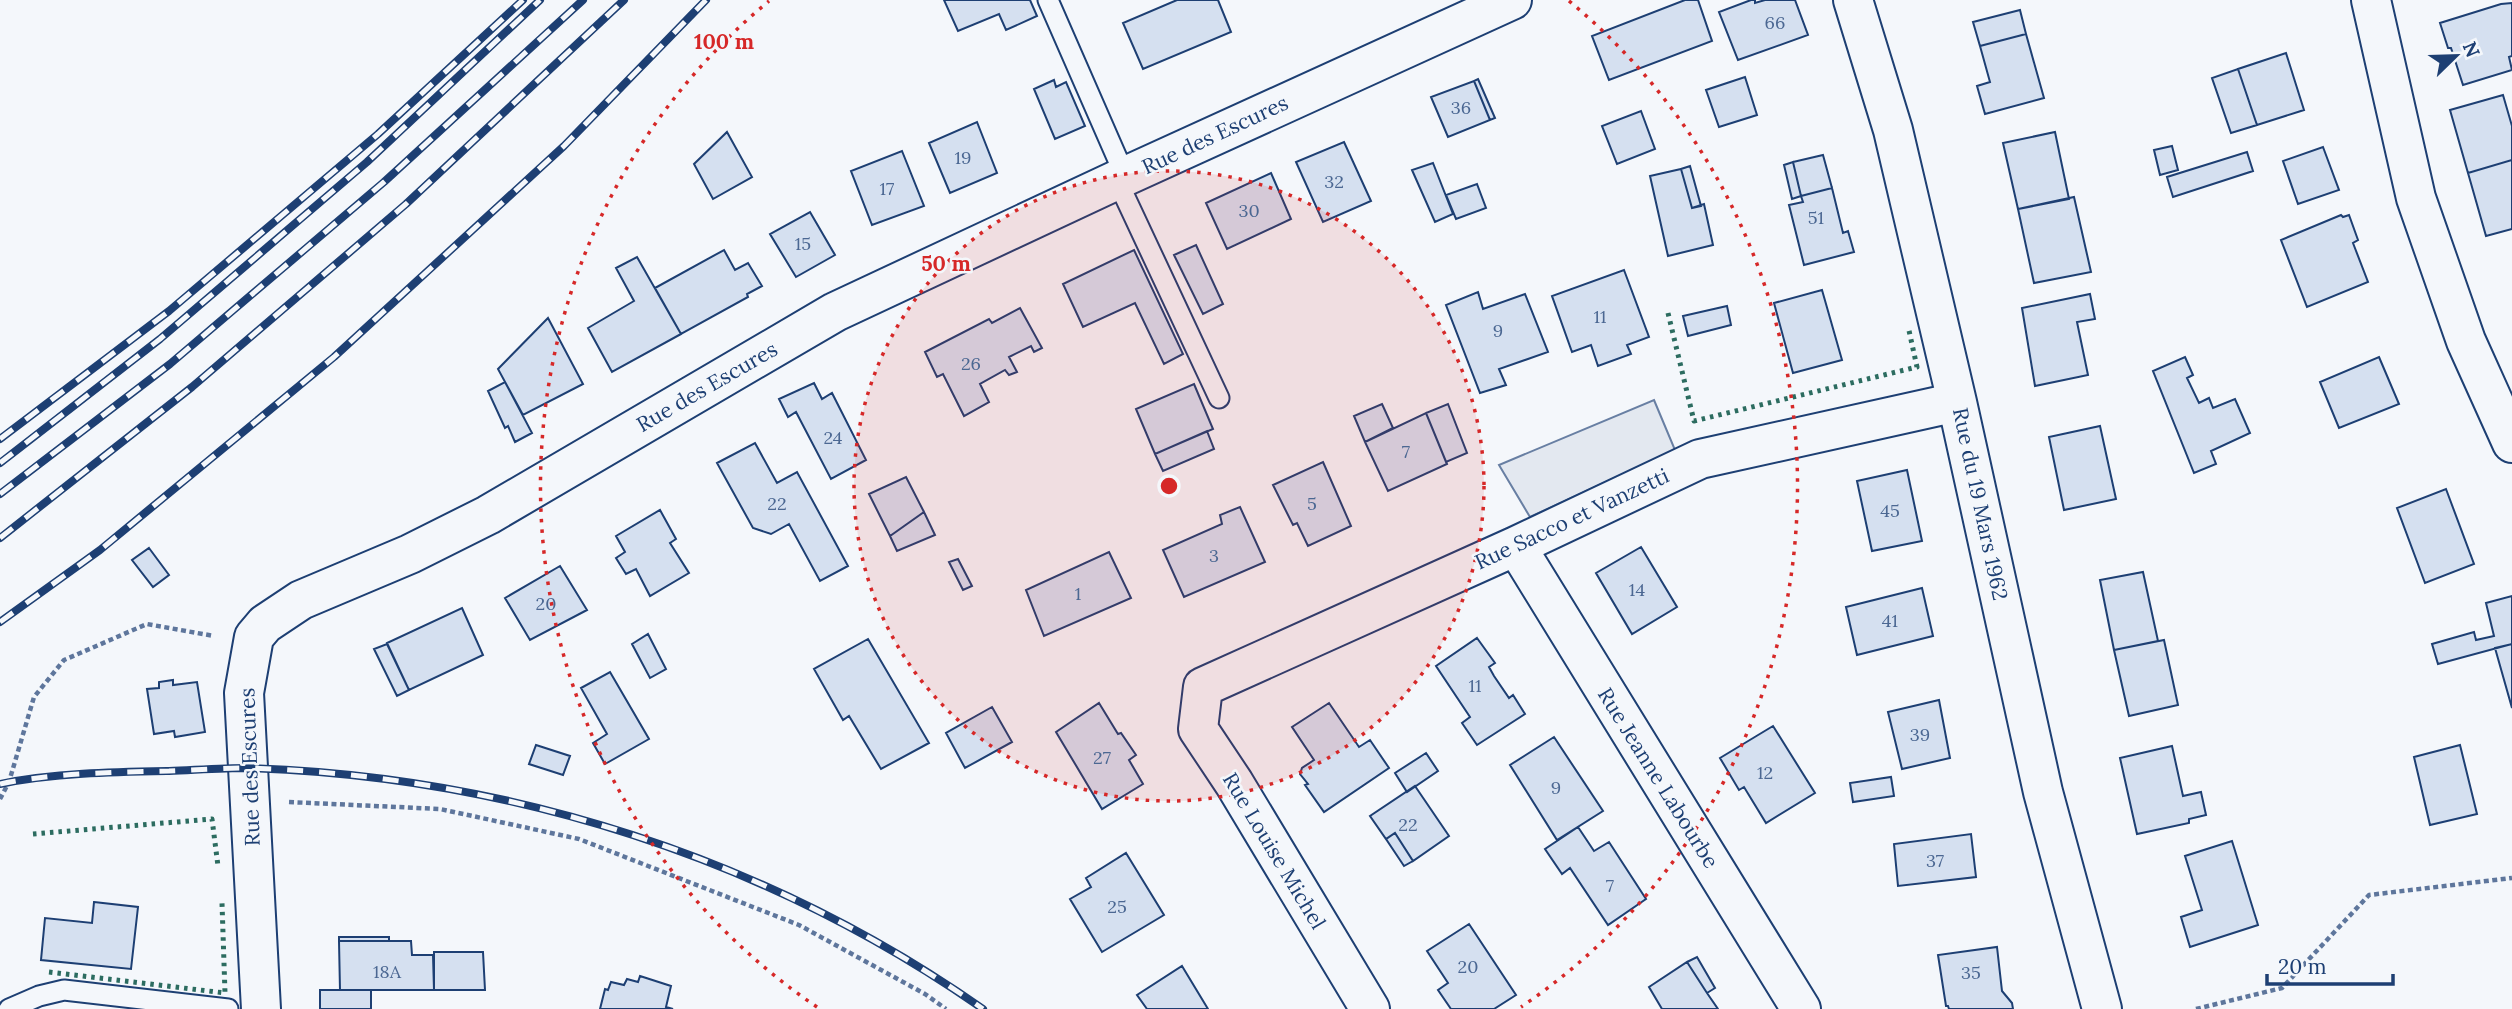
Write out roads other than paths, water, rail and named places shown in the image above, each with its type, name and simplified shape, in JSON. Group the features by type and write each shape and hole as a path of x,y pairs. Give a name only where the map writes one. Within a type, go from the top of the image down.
{"street":[{"name":"Rue des Escures","path":"261,1009 244,693 249,652 254,637 265,624 301,600 410,554 488,515 835,312 1512,0"},
{"name":"Rue du 19 Mars 1962","path":"1853,0 1893,130 1957,402 2043,792 2102,1009"},
{"path":"2371,0 2416,198 2466,341 2512,443"},
{"name":"Rue Sacco et Vanzetti","path":"1203,687 1516,546 1700,459 1957,402"},
{"name":"Rue Jeanne Labourbe","path":"1516,546 1801,1009"},
{"name":"Rue Louise Michel","path":"1203,687 1198,729 1234,783 1370,1009"}],"lane":[{"path":"1048,0 1121,178 1219,398"},
{"path":"9,1009 39,996 64,990 228,1009"}],"railway":[{"path":"0,439 169,311 378,134 523,0"},
{"path":"0,463 160,339 367,162 540,0"},
{"path":"0,494 170,364 384,182 583,0"},
{"path":"0,538 192,387 406,204 624,0"},
{"path":"0,622 100,550 334,357 564,146 706,0"},
{"path":"0,784 41,777 84,774 248,768 346,774 443,788 539,808 634,835 725,869 815,909 901,956 983,1009"}]}
